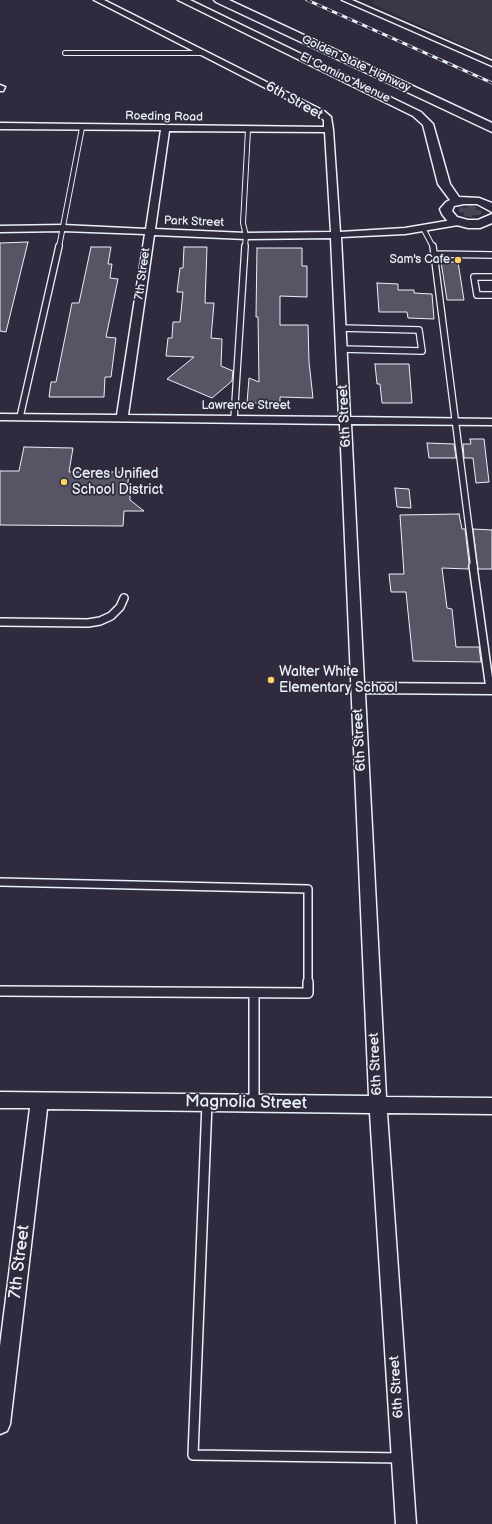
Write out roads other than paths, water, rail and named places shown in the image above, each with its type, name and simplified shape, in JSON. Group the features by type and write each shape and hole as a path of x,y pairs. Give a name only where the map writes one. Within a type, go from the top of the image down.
{"highway":[{"name":"Golden State Highway","path":"220,0 492,128"}],"street":[{"name":"6th Street","path":"98,0 201,54 321,112 328,119 336,235 378,1104 406,1524"},
{"name":"El Camino Avenue","path":"183,0 409,108 428,124 431,130 444,184 456,201"},
{"path":"346,0 492,64"},
{"path":"0,138 2,126"},
{"name":"Roeding Road","path":"2,126 329,130"},
{"name":"7th Street","path":"122,418 165,129"},
{"path":"490,224 458,222 450,217 446,212 448,206 456,201 479,201 491,207"},
{"name":"Park Street","path":"387,232 431,219 446,212"},
{"name":"Park Street","path":"0,229 63,228 246,236 336,235 387,232 458,222"},
{"name":"Lawrence Street","path":"0,417 492,422"},
{"path":"358,688 491,689"},
{"name":"Magnolia Street","path":"0,1100 492,1106"},
{"name":"7th Street","path":"0,1424 40,1100"}],"lane":[{"path":"65,53 201,54"},
{"path":"20,417 63,228 82,128"},
{"path":"234,419 246,236 243,223 248,130"},
{"path":"423,228 434,248 454,421 491,689"},
{"path":"434,254 492,255"},
{"path":"492,277 474,277 477,295 492,295"},
{"path":"340,328 420,330 422,351 341,350"},
{"path":"0,622 88,623 111,616 120,607 124,598"},
{"path":"0,882 308,889 308,993 0,991"},
{"path":"254,993 254,1103"},
{"path":"207,1102 193,1455 402,1458"}],"railway":[{"path":"307,0 492,83"}],"place":[{"name":"Sam's Cafe","path":"458,260"},
{"name":"Ceres Unified School District","path":"64,482"},
{"name":"Walter White Elementary School","path":"271,680"}]}
